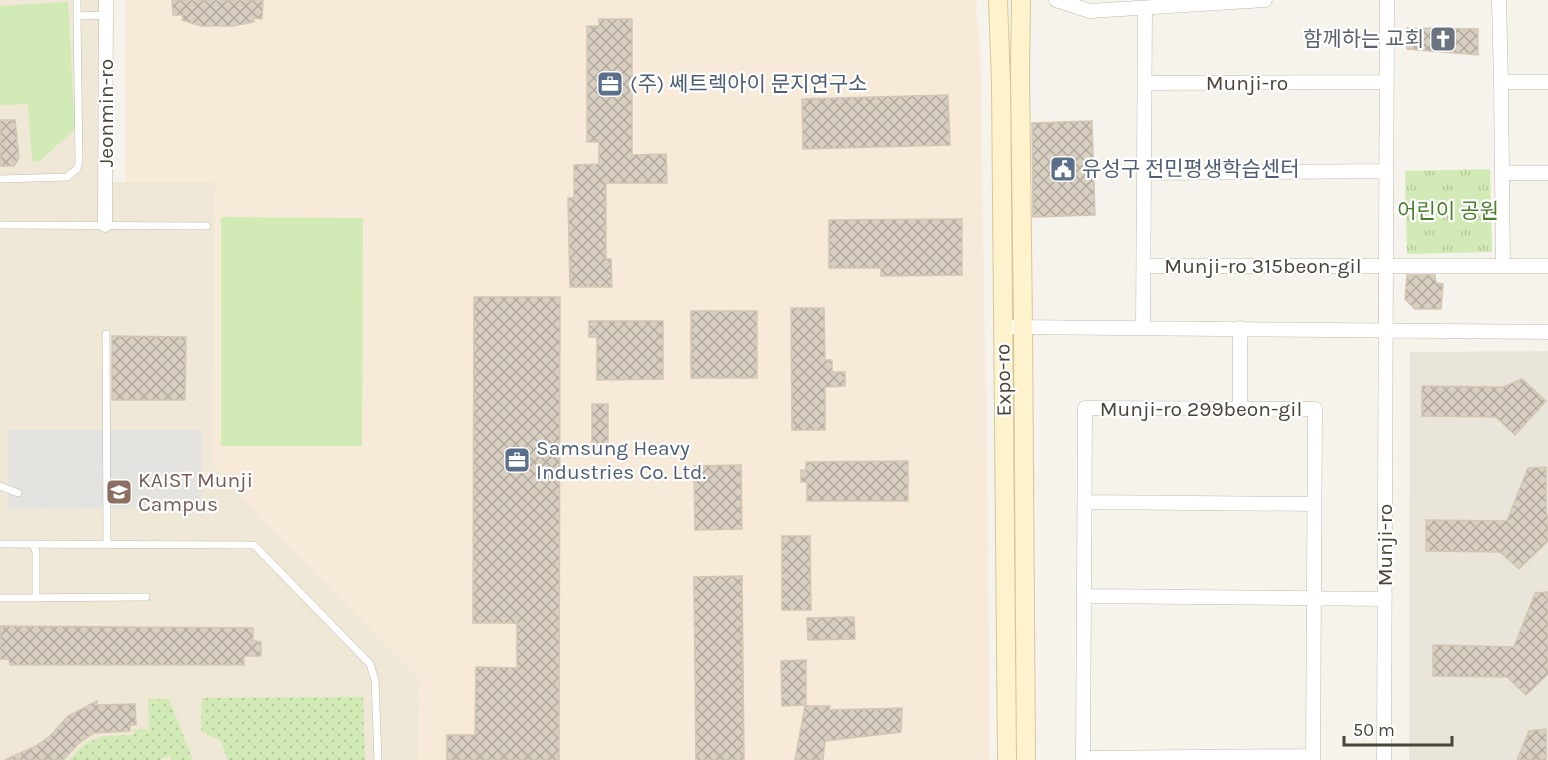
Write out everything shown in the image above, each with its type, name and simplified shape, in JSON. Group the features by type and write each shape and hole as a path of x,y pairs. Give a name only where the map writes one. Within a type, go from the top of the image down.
{"main road":[{"name":"Expo-ro","path":"998,0 1001,84 1006,760"},
{"name":"Expo-ro","path":"1021,0 1026,760"}],"street":[{"name":"Jeonmin-ro","path":"105,225 106,0"},
{"path":"1056,0 1090,11 1265,0"},
{"name":"Munji-ro","path":"1384,760 1387,0"},
{"path":"1499,0 1503,266"},
{"name":"Munji-ro 315beon-gil","path":"1145,9 1144,266 1548,266"},
{"name":"Munji-ro","path":"1145,83 1386,82"},
{"path":"1502,82 1548,82"},
{"path":"1144,172 1386,171"},
{"path":"1502,172 1548,173"},
{"path":"1143,328 1144,266"},
{"path":"1002,327 1548,332"},
{"path":"1240,328 1240,409"},
{"name":"Munji-ro 299beon-gil","path":"1085,408 1240,409 1315,409 1313,758 1083,759 1085,408"},
{"path":"1084,502 1314,504"},
{"path":"1084,596 1385,599"}],"lane":[{"path":"0,179 67,177 77,169 79,163 77,0"},
{"path":"77,16 106,15"},
{"path":"0,225 207,226"},
{"path":"106,334 107,544"},
{"path":"0,486 18,493"},
{"path":"0,544 254,546 370,664 375,680 378,760"},
{"path":"33,544 36,552 36,598"},
{"path":"0,598 146,597"}],"shaded area":[{"name":"KAIST Munji Campus","path":"0,0 100,0 101,182 215,182 213,464 261,519 419,678 418,760 0,760"},
{"path":"126,0 977,0 981,90 990,760 418,760 419,678 261,519 213,464 215,183 126,182"},
{"path":"1548,351 1548,760 1409,760 1410,352"},
{"path":"8,430 202,430 201,508 8,509"}],"green space":[{"path":"68,2 75,129 40,161 32,162 28,104 0,105 0,6"},
{"name":"어린이 공원","path":"1490,169 1492,252 1407,254 1405,171"},
{"path":"221,217 363,218 362,446 221,446"},
{"path":"363,697 365,760 228,760 221,741 201,731 202,698"},
{"path":"148,699 169,699 193,760 173,760 169,756 159,760 69,760 86,743 104,736 134,735 134,730 149,729"}],"building":[{"path":"172,0 263,0 262,19 254,18 254,22 233,26 201,26 182,20 183,15 173,15"},
{"path":"599,19 632,19 632,155 666,154 667,183 606,183 606,259 611,259 612,287 570,287 568,198 574,198 574,165 599,164 599,142 587,142 587,26 599,26"},
{"name":"함께하는 교회","path":"1407,28 1478,29 1478,55 1407,49"},
{"path":"948,95 950,145 803,149 802,99"},
{"path":"0,120 15,120 19,158 14,166 0,166"},
{"name":"유성구 전민평생학습센터","path":"1092,121 1095,215 1033,217 1032,123"},
{"path":"962,219 962,275 881,276 881,268 829,268 829,220"},
{"path":"1407,275 1435,275 1436,283 1443,284 1441,309 1415,309 1405,299"},
{"name":"Samsung Heavy Industries Co. Ltd.","path":"474,297 560,297 559,760 447,760 447,735 475,735 476,667 517,668 517,623 473,623"},
{"path":"791,308 824,308 825,360 832,360 832,372 845,372 845,386 825,387 825,430 792,430"},
{"path":"691,311 757,311 757,378 691,378"},
{"path":"589,321 663,321 663,379 597,380 597,337 589,337"},
{"path":"112,336 186,337 185,400 112,400"},
{"path":"1522,379 1546,401 1515,435 1496,417 1422,416 1422,386 1503,387"},
{"path":"592,404 608,404 608,445 592,445"},
{"path":"908,461 908,501 807,501 807,482 801,482 801,470 806,470 806,462"},
{"path":"741,465 742,529 695,530 694,466"},
{"path":"1546,467 1548,541 1519,569 1500,552 1426,551 1426,520 1507,521 1528,468"},
{"path":"782,536 810,536 811,610 782,610"},
{"path":"742,576 744,760 696,760 694,577"},
{"path":"1548,592 1548,674 1526,695 1507,677 1433,676 1433,645 1514,647 1535,593"},
{"path":"854,617 855,639 808,640 807,618"},
{"path":"0,626 253,628 253,641 261,642 261,656 244,656 244,665 10,665 9,659 0,659"},
{"path":"806,660 806,705 782,706 781,661"},
{"path":"97,701 97,705 135,704 136,725 130,725 130,731 94,733 80,742 63,760 5,760 36,746 50,736 68,716"},
{"path":"805,706 830,706 829,710 902,708 901,732 825,741 823,760 795,760"},
{"path":"1546,729 1546,760 1517,760 1529,731"}],"place":[{"name":"함께하는 교회","path":"1443,39"},
{"name":"(주) 쎄트렉아이 문지연구소","path":"610,84"},
{"name":"유성구 전민평생학습센터","path":"1063,169"},
{"name":"Samsung Heavy Industries Co. Ltd.","path":"517,460"},
{"name":"KAIST Munji Campus","path":"119,492"}]}
